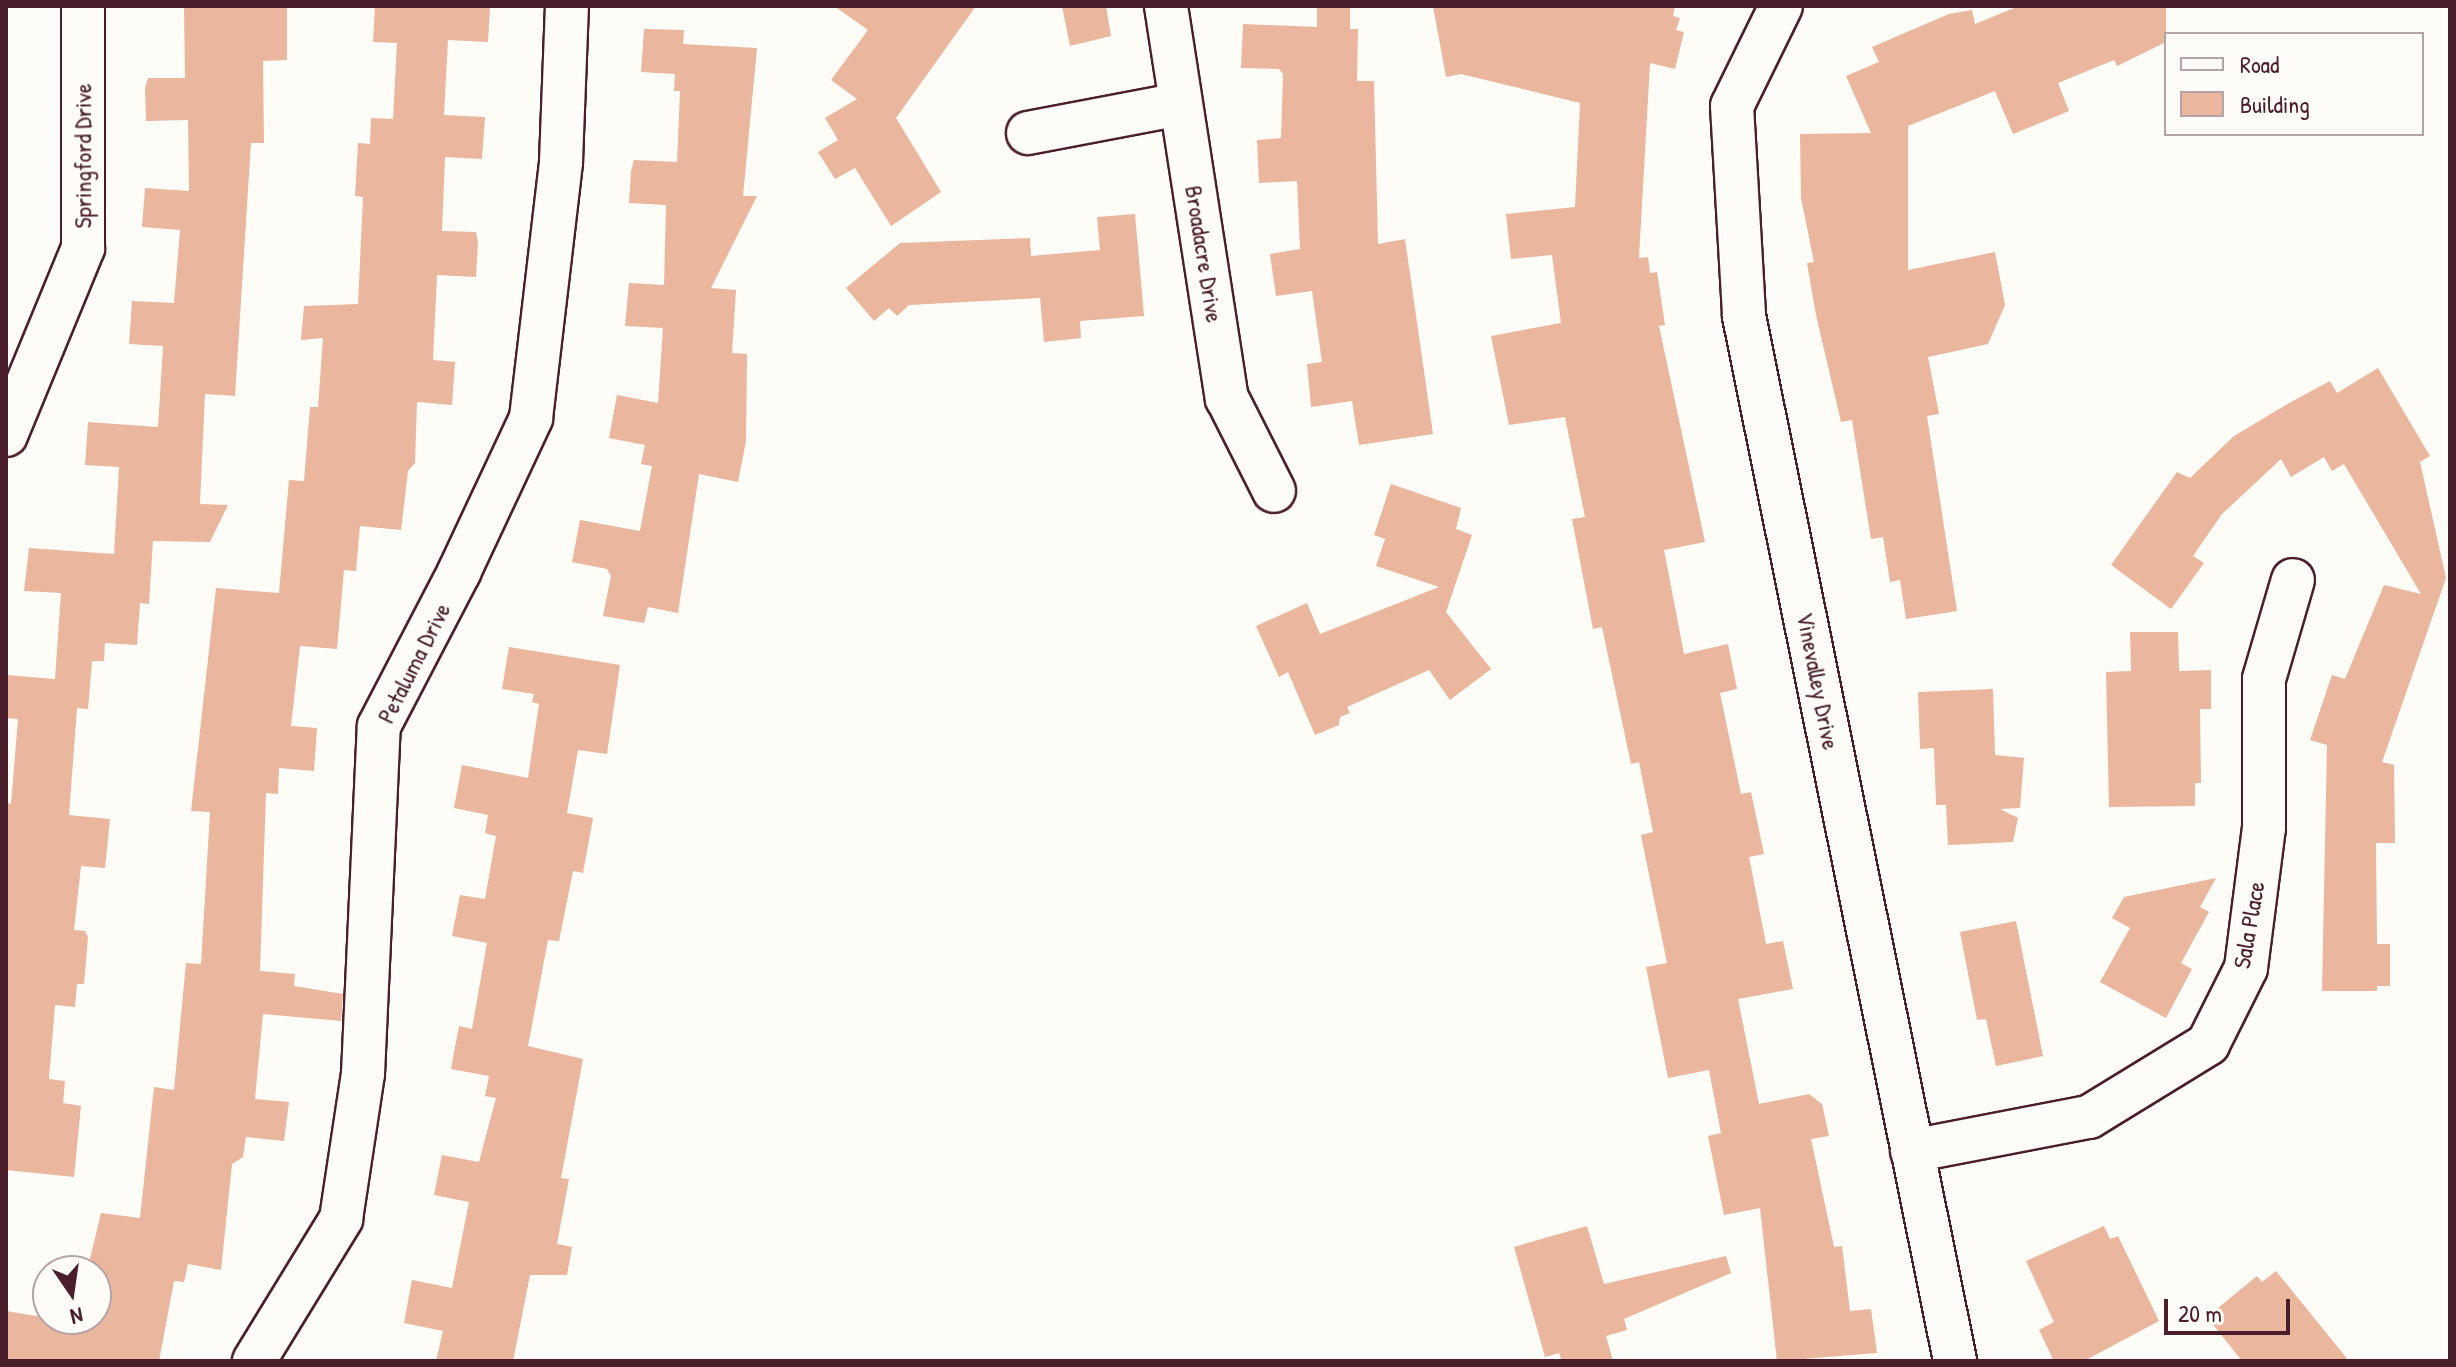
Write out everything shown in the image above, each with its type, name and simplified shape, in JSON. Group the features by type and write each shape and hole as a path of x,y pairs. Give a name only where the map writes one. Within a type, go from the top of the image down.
{"street":[{"name":"Springford Drive","path":"6,435 83,248 83,6"},
{"name":"Petaluma Drive","path":"254,1361 341,1219 363,1074 379,726 459,572 531,418 561,161 567,6"},
{"name":"Broadacre Drive","path":"1166,6 1227,398 1274,491"},
{"name":"Vinevalley Drive","path":"1781,6 1732,106 1744,316 1955,1361"},
{"path":"1028,133 1180,104"},
{"name":"Sala Place","path":"1912,1151 2089,1117 2208,1044 2246,968 2264,828 2264,679 2293,580"}],"building":[{"path":"184,6 287,6 287,60 263,61 264,143 251,143 235,396 205,394 200,504 228,505 210,542 153,541 149,604 140,603 137,645 105,643 104,661 92,661 88,709 77,708 69,815 110,819 105,868 81,866 74,930 85,931 88,937 84,984 77,984 75,1007 55,1005 49,1079 65,1081 63,1103 81,1106 74,1177 6,1170 6,803 11,804 18,719 6,718 6,675 55,679 61,593 24,591 29,548 114,554 119,467 85,465 88,422 158,427 163,346 129,344 132,301 174,303 180,230 142,227 145,188 189,191 188,120 146,121 145,88 148,78 185,78"},
{"path":"375,6 490,6 488,42 448,40 444,115 485,117 482,159 445,157 442,231 476,232 478,242 476,277 437,275 433,360 455,362 452,405 417,402 415,463 408,471 401,530 360,526 356,571 344,570 337,649 300,646 291,726 317,728 314,771 279,768 278,794 266,793 260,971 295,974 294,986 343,994 341,1021 263,1014 255,1099 289,1102 284,1141 246,1137 243,1157 232,1164 221,1270 188,1264 184,1282 174,1281 159,1361 6,1361 6,1311 32,1315 32,1335 112,1335 112,1255 91,1255 101,1213 140,1218 154,1087 174,1090 186,963 201,964 210,812 191,811 216,588 279,593 289,480 304,481 310,407 318,407 323,338 301,340 304,306 358,304 363,197 355,196 358,143 370,144 371,118 393,119 397,43 373,42"},
{"path":"834,6 976,6 896,118 941,192 891,226 855,168 835,179 818,152 838,140 825,118 857,99 831,80 868,30"},
{"path":"1062,6 1106,6 1111,36 1070,46"},
{"path":"1317,6 1350,6 1350,29 1358,29 1357,81 1374,81 1378,244 1405,239 1433,434 1359,445 1352,401 1311,407 1307,364 1322,362 1312,291 1276,296 1270,254 1300,249 1297,181 1259,183 1257,140 1281,138 1283,74 1279,69 1241,68 1243,24 1317,27"},
{"path":"1433,6 1675,6 1673,16 1680,18 1676,30 1684,32 1675,69 1650,63 1639,258 1648,257 1650,273 1657,272 1665,325 1659,326 1705,542 1664,550 1684,654 1728,644 1737,689 1720,693 1741,794 1751,792 1764,854 1749,857 1766,944 1783,941 1793,989 1738,999 1759,1104 1809,1094 1822,1104 1829,1136 1811,1139 1834,1247 1842,1246 1850,1311 1871,1309 1877,1353 1777,1361 1760,1208 1724,1215 1708,1136 1721,1133 1709,1070 1668,1078 1646,967 1667,963 1641,835 1653,832 1639,762 1631,764 1602,627 1593,629 1572,519 1585,517 1565,417 1509,425 1491,336 1561,323 1552,255 1511,259 1506,214 1575,207 1580,103 1461,74 1446,77"},
{"path":"2019,6 2166,6 2164,43 2117,66 2114,60 2058,83 2069,111 2013,134 1995,91 1908,126 1908,270 1995,252 2005,305 1988,344 1928,357 1939,414 1927,416 1957,611 1906,619 1900,580 1890,582 1883,537 1871,539 1852,420 1841,422 1816,315 1807,263 1814,262 1801,198 1800,134 1871,133 1846,76 1879,62 1872,47 1949,14 1972,10 1975,24"},
{"path":"644,29 684,30 683,44 757,48 743,196 757,196 711,288 736,290 732,353 747,354 746,441 738,482 699,474 678,613 648,607 644,623 603,616 611,576 607,569 572,562 580,520 640,531 652,466 641,464 645,445 609,438 617,395 658,403 663,328 625,326 629,283 664,285 666,205 629,203 631,171 634,160 677,162 680,91 674,91 675,74 641,72"},
{"path":"1135,214 1144,316 1080,321 1081,338 1044,342 1040,298 909,305 897,316 889,308 874,321 846,288 900,243 1030,238 1031,256 1100,250 1097,217"},
{"path":"2378,368 2430,456 2420,462 2446,578 2382,762 2394,765 2395,843 2376,843 2377,944 2390,944 2390,986 2377,986 2377,991 2322,991 2327,745 2310,740 2332,675 2345,679 2384,585 2421,594 2344,464 2332,471 2324,457 2291,477 2281,459 2222,514 2193,556 2204,563 2171,609 2111,565 2177,472 2190,478 2234,436 2291,402 2330,381 2337,393"},
{"path":"1391,484 1461,508 1456,529 1472,535 1446,612 1491,669 1450,700 1429,670 1347,707 1350,713 1340,717 1339,725 1315,735 1288,672 1279,677 1256,626 1307,603 1320,634 1439,587 1376,566 1385,539 1374,535"},
{"path":"2130,632 2178,632 2179,671 2211,670 2211,709 2200,709 2201,783 2195,783 2195,806 2109,807 2106,672 2131,671"},
{"path":"509,647 620,665 607,754 578,750 567,813 593,818 583,873 573,871 559,941 548,940 528,1046 583,1059 561,1178 569,1179 557,1244 572,1247 567,1275 530,1275 513,1361 436,1361 443,1331 404,1323 412,1280 452,1288 469,1202 434,1195 442,1155 479,1162 496,1098 485,1096 489,1076 451,1069 459,1026 472,1029 487,943 452,936 460,895 485,899 496,836 485,833 488,815 454,808 462,765 528,778 539,704 532,702 534,694 502,689"},
{"path":"1993,689 1995,755 2024,758 2020,808 2000,809 2018,818 2013,842 1948,845 1946,805 1936,805 1934,748 1920,749 1918,692"},
{"path":"2216,878 2200,907 2209,912 2181,963 2192,969 2166,1018 2100,982 2130,928 2112,918 2124,897"},
{"path":"2016,921 2043,1056 1996,1066 1986,1019 1977,1020 1960,932"},
{"path":"1587,1226 1604,1284 1726,1256 1731,1273 1624,1319 1627,1330 1606,1336 1613,1361 1562,1361 1559,1353 1545,1357 1514,1247"},
{"path":"2104,1226 2110,1239 2118,1236 2159,1321 2084,1361 2054,1361 2039,1330 2054,1322 2026,1261"},
{"path":"2276,1271 2349,1361 2242,1361 2207,1317 2257,1276 2262,1282"}]}
